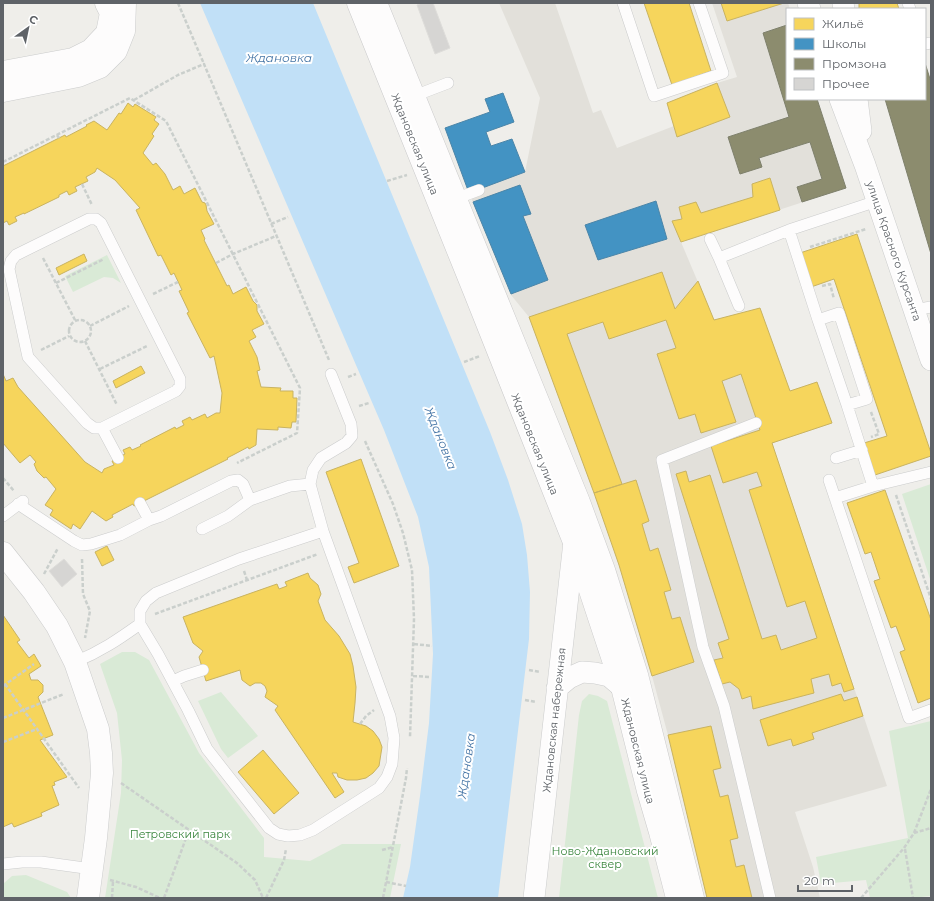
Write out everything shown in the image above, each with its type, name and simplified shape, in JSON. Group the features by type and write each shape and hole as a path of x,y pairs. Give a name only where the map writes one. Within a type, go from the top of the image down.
{"main road":[{"path":"3,72 73,59 91,50 107,33 111,13 106,3"},
{"path":"3,91 78,76 100,67 116,51 124,31 126,3"},
{"name":"Ждановская улица","path":"358,3 574,542 622,687 677,898"},
{"name":"Ждановская улица","path":"376,3 579,502 604,570 637,675 693,898"},
{"path":"7,564 34,592 57,626 80,653 98,729 102,753 99,874 88,898"}],"street":[{"name":"улица Красного Курсанта","path":"840,100 877,201 923,309 931,360"},
{"name":"улица Красного Курсанта","path":"857,100 865,166"},
{"name":"Ждановская набережная","path":"534,898 574,542"},
{"path":"557,688 569,678 582,672 609,676 622,687"}],"lane":[{"path":"623,3 654,96 723,73 699,3"},
{"path":"414,96 448,82"},
{"path":"455,199 479,190"},
{"path":"719,258 789,230 877,201"},
{"path":"89,219 96,219 102,223 180,379 180,386 176,391 102,428 94,428 87,423 28,357 9,269 11,261 16,255 89,219"},
{"path":"789,230 873,486"},
{"path":"710,239 739,306"},
{"path":"818,320 839,313 867,399 847,405"},
{"path":"323,531 239,559 156,593 146,601 140,611 140,624 158,654 207,749 269,828 278,834 288,836 300,835 313,830 379,788 387,777 392,764 394,738 390,716 323,531 310,484 313,470 322,458 346,443 352,436 351,424 331,374"},
{"path":"756,423 662,460 703,646 724,706 770,898"},
{"path":"102,428 118,458"},
{"path":"836,458 860,445"},
{"path":"835,498 873,486 931,472"},
{"path":"3,516 20,502 65,535 82,545 120,535 231,480 238,480 243,484 250,500"},
{"path":"829,480 909,718 931,710"},
{"path":"202,529 228,516 250,500 290,486 310,484"},
{"path":"140,503 149,520"},
{"path":"80,653 89,656 111,644 140,624"},
{"path":"173,682 184,676 203,670"},
{"path":"3,864 40,862 99,874"}],"path":[{"path":"178,3 331,364 331,374"},
{"path":"134,100 178,75 204,64"},
{"path":"3,162 130,98 166,121 300,388 298,433 237,463"},
{"path":"387,181 397,178"},
{"path":"82,184 92,204 96,219"},
{"path":"271,224 288,216"},
{"path":"796,252 866,228"},
{"path":"216,263 233,254 276,236"},
{"path":"37,245 75,320"},
{"path":"56,283 116,252"},
{"path":"809,291 830,284 839,313"},
{"path":"81,319 86,321 90,326 91,332 85,341 79,343 73,341 69,336 68,330 70,324 75,320 81,319"},
{"path":"28,357 69,336"},
{"path":"100,369 160,339"},
{"path":"85,341 124,417"},
{"path":"464,362 473,358"},
{"path":"347,378 356,374"},
{"path":"860,445 879,434 867,399"},
{"path":"359,406 369,403"},
{"path":"352,436 365,440 385,485 403,533 412,570 414,644 410,741"},
{"path":"892,481 931,599"},
{"path":"34,592 65,535"},
{"path":"80,653 90,611 83,594 82,545"},
{"path":"140,624 156,613 330,550"},
{"path":"927,588 931,587"},
{"path":"414,644 432,646"},
{"path":"34,664 4,685 79,788"},
{"path":"529,670 540,672"},
{"path":"413,676 430,677"},
{"path":"3,718 64,694"},
{"path":"525,700 536,702"},
{"path":"3,742 37,729"},
{"path":"383,898 406,778 407,764"},
{"path":"117,781 237,863 255,880 264,898"},
{"path":"861,898 904,848 914,833 931,789"},
{"path":"914,833 931,828"},
{"path":"164,898 189,830"},
{"path":"264,898 284,860 288,836"},
{"path":"382,850 393,848"},
{"path":"904,848 913,898"},
{"path":"99,874 113,881 136,887 160,898"},
{"path":"112,898 113,881"},
{"path":"386,882 406,886"}],"shaded area":[{"path":"499,3 555,3 593,113 601,110 617,148 674,126 667,103 717,83 737,77 712,3 788,3 790,8 786,8 786,100 817,100 846,188 681,242 714,320 760,308 790,391 817,382 832,423 772,443 887,786 795,812 813,867 820,898 707,898 668,735 619,565 529,317 511,295 469,193 525,172 540,98"}],"green space":[{"path":"107,255 121,283 113,278 104,277 73,292 65,276"},
{"path":"931,484 931,582 902,494"},
{"name":"Петровский парк","path":"122,652 135,652 149,660 199,753 264,838 264,857 310,861 342,844 401,844 390,898 105,898 121,793 122,760 117,713 100,664"},
{"path":"221,692 258,736 228,758 221,749 198,701"},
{"name":"Ново-Ждановский сквер","path":"589,694 598,696 607,701 658,898 559,898 579,715 582,701"},
{"path":"931,721 931,896 912,898 870,898 866,880 821,884 816,857 908,838 889,731"},
{"path":"26,875 67,892 71,898 3,898 3,884 12,876"}],"water":[{"name":"Ждановка","path":"200,3 313,3 490,432 508,480 522,524 527,555 530,592 529,639 498,898 403,898 410,867 429,723 433,654 429,567 418,517 384,430"}],"building: Жильё":[{"path":"644,3 689,3 711,71 672,85"},
{"path":"721,3 784,3 727,21"},
{"path":"859,3 897,3 899,8 859,8"},
{"path":"717,83 730,117 677,137 667,103"},
{"path":"128,103 133,107 135,104 156,117 154,120 159,124 152,134 154,136 143,153 153,165 156,163 165,174 173,190 180,186 184,194 195,188 202,202 205,203 207,211 214,224 201,230 205,239 204,240 227,286 229,285 233,294 246,287 253,301 257,305 257,311 264,324 252,330 256,337 249,341 257,357 260,370 257,371 261,387 281,388 280,391 293,391 293,398 297,398 296,422 292,422 291,428 278,427 278,430 257,429 256,445 249,449 248,447 227,458 228,459 134,506 133,504 112,515 113,517 106,521 92,511 80,529 73,524 71,529 50,515 53,510 45,505 56,489 46,477 44,478 37,471 34,464 36,462 30,455 20,463 3,443 3,374 6,381 13,378 18,387 85,462 102,473 104,469 114,465 112,461 125,454 123,450 130,447 132,450 175,427 176,429 184,425 182,421 190,417 192,420 205,414 207,418 216,413 220,413 222,393 214,356 210,358 187,313 189,312 179,291 182,290 174,273 171,275 161,255 158,256 136,210 140,208 115,180 97,168 95,172 86,177 88,181 75,187 77,191 69,195 67,191 59,195 59,197 15,217 17,221 9,225 7,221 3,223 3,166 65,135 66,137 94,121 107,130 119,113 121,114"},
{"path":"770,178 780,210 681,242 672,221 682,219 679,207 696,202 701,213 753,197 752,184"},
{"path":"857,234 931,453 931,456 875,475 864,443 887,436 834,279 811,287 800,253"},
{"path":"84,254 87,261 59,275 56,268"},
{"path":"662,272 675,309 698,281 714,320 760,308 790,391 817,382 832,423 772,443 854,689 844,692 841,683 832,686 829,674 811,679 814,693 753,709 751,696 742,699 739,689 730,682 722,684 714,660 723,658 718,643 729,639 676,474 686,471 689,482 710,475 762,639 776,635 781,650 817,638 805,601 787,607 749,490 762,486 757,472 723,483 711,446 760,430 741,374 722,381 736,422 701,433 695,414 679,419 657,354 676,348 666,320 609,339 603,322 567,334 622,484 594,493 529,317"},
{"path":"141,366 145,373 116,388 113,381"},
{"path":"361,459 399,566 354,583 348,567 359,563 326,472"},
{"path":"636,480 649,521 642,524 650,551 658,548 671,590 664,592 672,619 680,617 694,662 652,676 619,565 594,493"},
{"path":"885,490 931,620 931,698 918,703 900,652 905,650 896,626 891,628 874,581 880,579 871,552 865,554 847,503"},
{"path":"107,546 114,560 102,566 95,552"},
{"path":"308,573 310,578 318,585 321,594 318,601 325,620 339,636 350,654 356,687 353,722 366,726 373,731 379,739 382,747 379,766 366,778 347,780 338,777 337,773 332,773 344,792 335,798 275,710 278,706 265,697 267,691 265,686 261,683 255,683 250,686 242,680 240,670 206,681 199,657 203,651 193,643 183,617 277,584 279,589 287,586 285,582"},
{"path":"3,615 20,640 17,642 29,658 34,654 41,666 29,674 31,680 38,680 43,685 43,692 38,697 53,735 40,740 67,777 54,782 55,785 52,786 59,805 41,813 42,816 14,827 12,823 3,827"},
{"path":"841,694 844,701 857,697 863,716 812,733 814,739 793,746 791,739 768,746 760,720"},
{"path":"711,726 721,768 713,770 720,797 728,795 738,838 730,840 736,867 744,865 752,898 707,898 668,735"},
{"path":"263,750 299,793 274,814 238,772"}],"building: Школы":[{"path":"503,93 514,122 486,132 491,146 512,139 525,172 469,193 445,128 490,112 485,99"},
{"path":"520,185 531,214 523,216 548,280 511,294 473,202"},
{"path":"656,201 667,239 598,260 585,225"}],"building: Промзона":[{"path":"786,25 786,100 817,100 846,188 802,202 797,187 822,179 810,142 759,158 762,167 740,174 728,137 789,117 763,33"},
{"path":"926,66 931,82 931,254 885,100 926,100"}],"building: Прочее":[{"path":"422,3 433,3 450,48 435,54 417,5"},
{"path":"64,559 77,574 62,587 49,571"}]}
